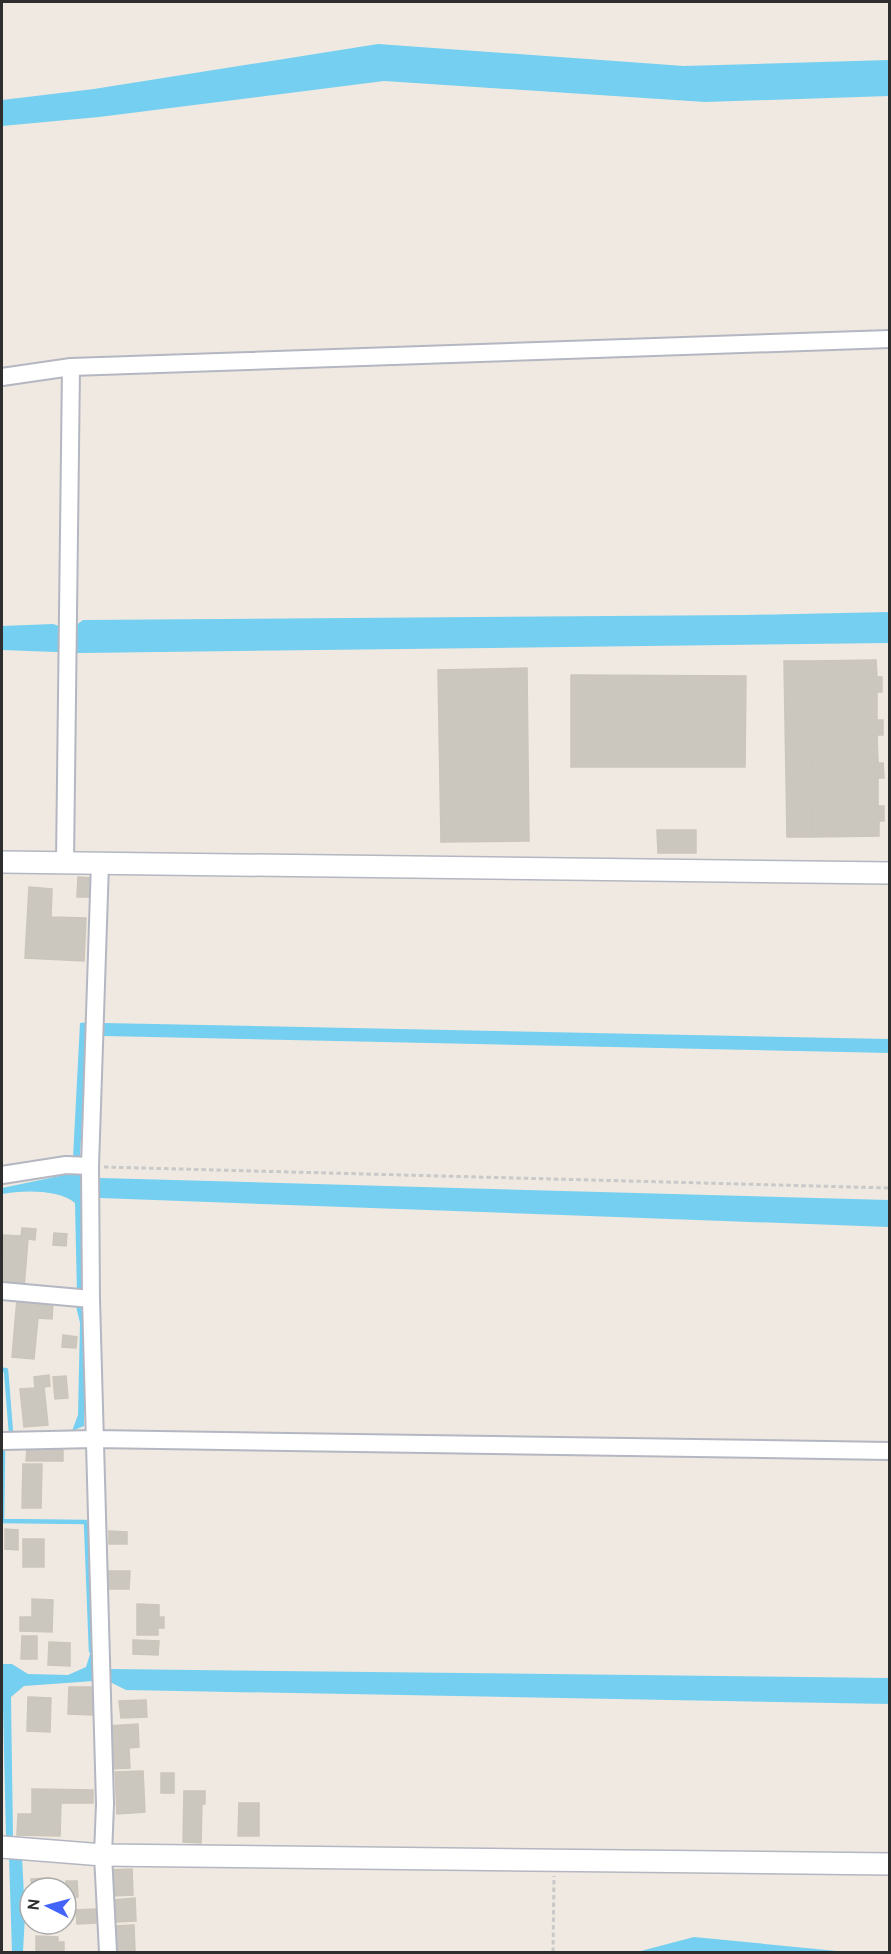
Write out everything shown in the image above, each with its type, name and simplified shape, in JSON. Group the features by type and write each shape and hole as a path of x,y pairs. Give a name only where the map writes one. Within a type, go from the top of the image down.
{"street":[{"path":"2,377 71,367 890,339"},
{"path":"65,862 71,367"},
{"path":"2,861 890,873"},
{"path":"100,863 90,1166 91,1299 105,1793 103,1855 108,1953"},
{"path":"2,1175 66,1165 90,1166"},
{"path":"2,1292 91,1299"},
{"path":"2,1441 95,1439 890,1451"},
{"path":"2,1847 103,1855 890,1864"}],"path":[{"path":"90,1166 890,1188"},
{"path":"553,1953 554,1860"}],"water":[{"path":"378,44 684,66 889,60 889,96 705,102 384,81 99,117 2,126 2,100 94,89"},
{"path":"889,612 890,643 82,653 2,650 2,626 53,624 62,627 75,626 83,620"},
{"path":"90,1022 91,1036 86,1039 80,1158 73,1158 80,1023"},
{"path":"103,1023 889,1039 890,1053 104,1036"},
{"path":"73,1170 80,1172 85,1178 85,1196 81,1200 82,1295 77,1295 75,1203 68,1198 50,1193 30,1191 2,1194 2,1188 69,1174"},
{"path":"100,1178 889,1200 889,1227 100,1198"},
{"path":"76,1306 81,1307 84,1322 84,1426 72,1431 78,1415 80,1323"},
{"path":"91,1651 96,1661 94,1681 24,1686 11,1697 13,1837 6,1836 2,1664 12,1664 28,1674 68,1675 86,1667"},
{"path":"111,1669 889,1678 890,1704 126,1690 110,1682"},
{"path":"9,1856 22,1857 23,1876 18,1876 18,1936 24,1936 23,1952 12,1952"},
{"path":"694,1937 847,1952 637,1952"}],"building":[{"path":"876,660 877,677 882,677 882,692 877,692 877,720 883,720 883,735 877,735 878,763 883,763 884,778 878,778 878,806 884,806 884,821 879,821 879,836 812,837 810,661"},
{"path":"784,661 810,661 812,837 787,837"},
{"path":"527,668 529,841 441,842 438,670"},
{"path":"571,675 746,676 745,767 571,767"},
{"path":"657,830 696,830 696,853 658,853"},
{"path":"78,877 92,878 91,897 77,897"},
{"path":"29,887 52,889 51,917 86,918 84,961 25,958"},
{"path":"22,1228 36,1229 35,1240 28,1239 24,1288 2,1286 3,1235 21,1236"},
{"path":"54,1233 67,1234 66,1246 53,1245"},
{"path":"17,1299 53,1302 52,1319 38,1318 34,1359 12,1357"},
{"path":"63,1335 77,1337 76,1348 62,1347"},
{"path":"49,1375 50,1386 44,1387 48,1425 24,1427 20,1389 35,1388 34,1377"},
{"path":"66,1376 68,1398 55,1399 53,1377"},
{"path":"27,1447 63,1448 63,1461 26,1461"},
{"path":"23,1464 42,1464 41,1508 22,1508"},
{"path":"5,1529 18,1530 18,1550 5,1549"},
{"path":"109,1531 127,1532 127,1544 109,1544"},
{"path":"23,1539 44,1539 44,1567 23,1567"},
{"path":"105,1571 130,1571 129,1589 104,1589"},
{"path":"32,1599 53,1600 52,1632 20,1631 20,1617 32,1617"},
{"path":"137,1604 159,1605 159,1617 164,1617 164,1628 158,1628 158,1635 137,1635"},
{"path":"22,1636 37,1636 37,1659 21,1659"},
{"path":"133,1640 159,1641 158,1655 133,1654"},
{"path":"49,1642 70,1643 70,1666 48,1665"},
{"path":"69,1687 93,1687 93,1715 68,1714"},
{"path":"28,1697 51,1698 50,1732 27,1731"},
{"path":"146,1700 147,1717 121,1718 119,1701"},
{"path":"138,1724 139,1747 129,1748 130,1768 110,1769 108,1726"},
{"path":"143,1771 145,1812 117,1814 115,1772"},
{"path":"161,1773 174,1773 174,1793 161,1793"},
{"path":"32,1789 93,1790 93,1803 61,1803 60,1836 17,1835 18,1814 32,1814"},
{"path":"184,1791 205,1791 205,1804 202,1804 201,1843 183,1842"},
{"path":"239,1803 259,1803 259,1836 238,1836"},
{"path":"132,1869 133,1895 112,1896 111,1870"},
{"path":"135,1898 136,1921 114,1922 113,1900"},
{"path":"96,1909 96,1923 78,1924 78,1910"},
{"path":"134,1925 135,1952 116,1952 115,1926"},
{"path":"36,1936 58,1937 58,1942 64,1942 64,1951 36,1952"}],"waterway":[{"path":"2,1370 6,1370 11,1433"},
{"path":"3,1451 2,1521 86,1522 91,1651"}]}
